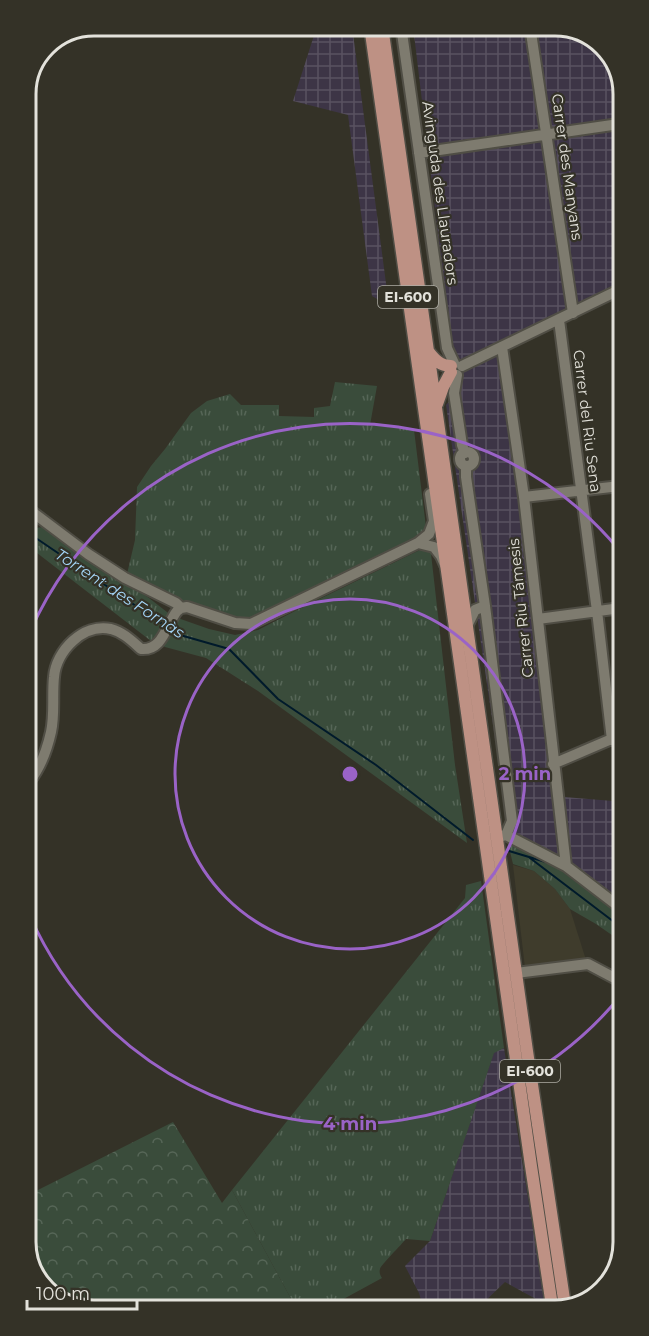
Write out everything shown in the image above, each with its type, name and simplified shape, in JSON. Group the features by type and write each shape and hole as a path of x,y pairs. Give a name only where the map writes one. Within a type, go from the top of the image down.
{"main road":[{"name":"EI-600","path":"371,36 551,1300"},
{"name":"EI-600","path":"383,36 467,626 502,836 516,973 564,1299"},
{"path":"428,351 441,364 455,369 441,392 436,408"}],"street":[{"name":"Avinguda des Llauradors","path":"402,36 447,348 455,369 454,393 465,453 460,461 466,466 485,606"},
{"name":"Carrer des Manyans","path":"532,36 573,313"},
{"path":"419,153 613,125"},
{"path":"455,369 613,293"},
{"name":"Carrer del Riu Sena","path":"560,320 597,611 613,713"},
{"name":"Carrer Riu Támesis","path":"502,347 524,497 566,866"},
{"path":"36,769 42,759 54,717 54,676 57,664 78,636 98,628 110,629 123,634 141,649 147,649 156,646 177,612 187,607 235,623 251,624 418,543 429,534 434,521 429,485 431,460"},
{"path":"524,497 613,487"},
{"path":"36,515 88,554 125,578 176,603 177,612"},
{"path":"418,543 434,547 446,568"},
{"path":"467,626 475,610 485,606 512,821 502,836 566,866 613,902"},
{"path":"538,618 613,609"},
{"path":"553,764 613,740"},
{"path":"516,973 588,964 613,977"}],"shaded area":[{"path":"314,36 353,36 389,306 372,296 348,115 293,101"},
{"path":"414,36 559,36 577,40 601,59 612,82 613,286 499,342 527,542 551,784 563,785 564,797 613,801 613,895 579,870 513,834 508,827 446,405 457,392"},
{"path":"513,865 534,871 555,889 570,909 586,960 525,968"},
{"path":"504,1048 544,1300 538,1300 505,1282 486,1300 421,1300 405,1266 430,1241 494,1052"}],"green space":[{"path":"335,382 377,386 370,425 414,430 427,535 251,626 235,630 174,607 127,574 135,540 137,487 191,413 207,401 230,394 241,405 279,405 279,416 314,417 314,408 330,406"},
{"path":"42,527 149,598 172,616 235,635 258,630 430,545 455,765 467,843 258,691 206,658 151,641 36,552 36,528"},
{"path":"507,839 549,861 613,908 613,936 570,909 555,889 534,871 513,864"},
{"path":"481,881 504,1048 494,1053 430,1241 406,1239 381,1267 382,1278 342,1300 292,1300 232,1190 465,898 466,885"},
{"path":"173,1122 222,1203 232,1190 292,1300 90,1300 75,1297 53,1283 40,1264 36,1242 36,1191"}],"waterway":[{"name":"Torrent des Fornàs","path":"36,538 164,625"},
{"name":"Torrent des Fornàs","path":"171,629 180,635 229,649 278,699 376,765 473,840"},
{"name":"Torrent des Fornàs","path":"509,851 549,863"},
{"name":"Torrent des Fornàs","path":"530,858 613,921"}]}
